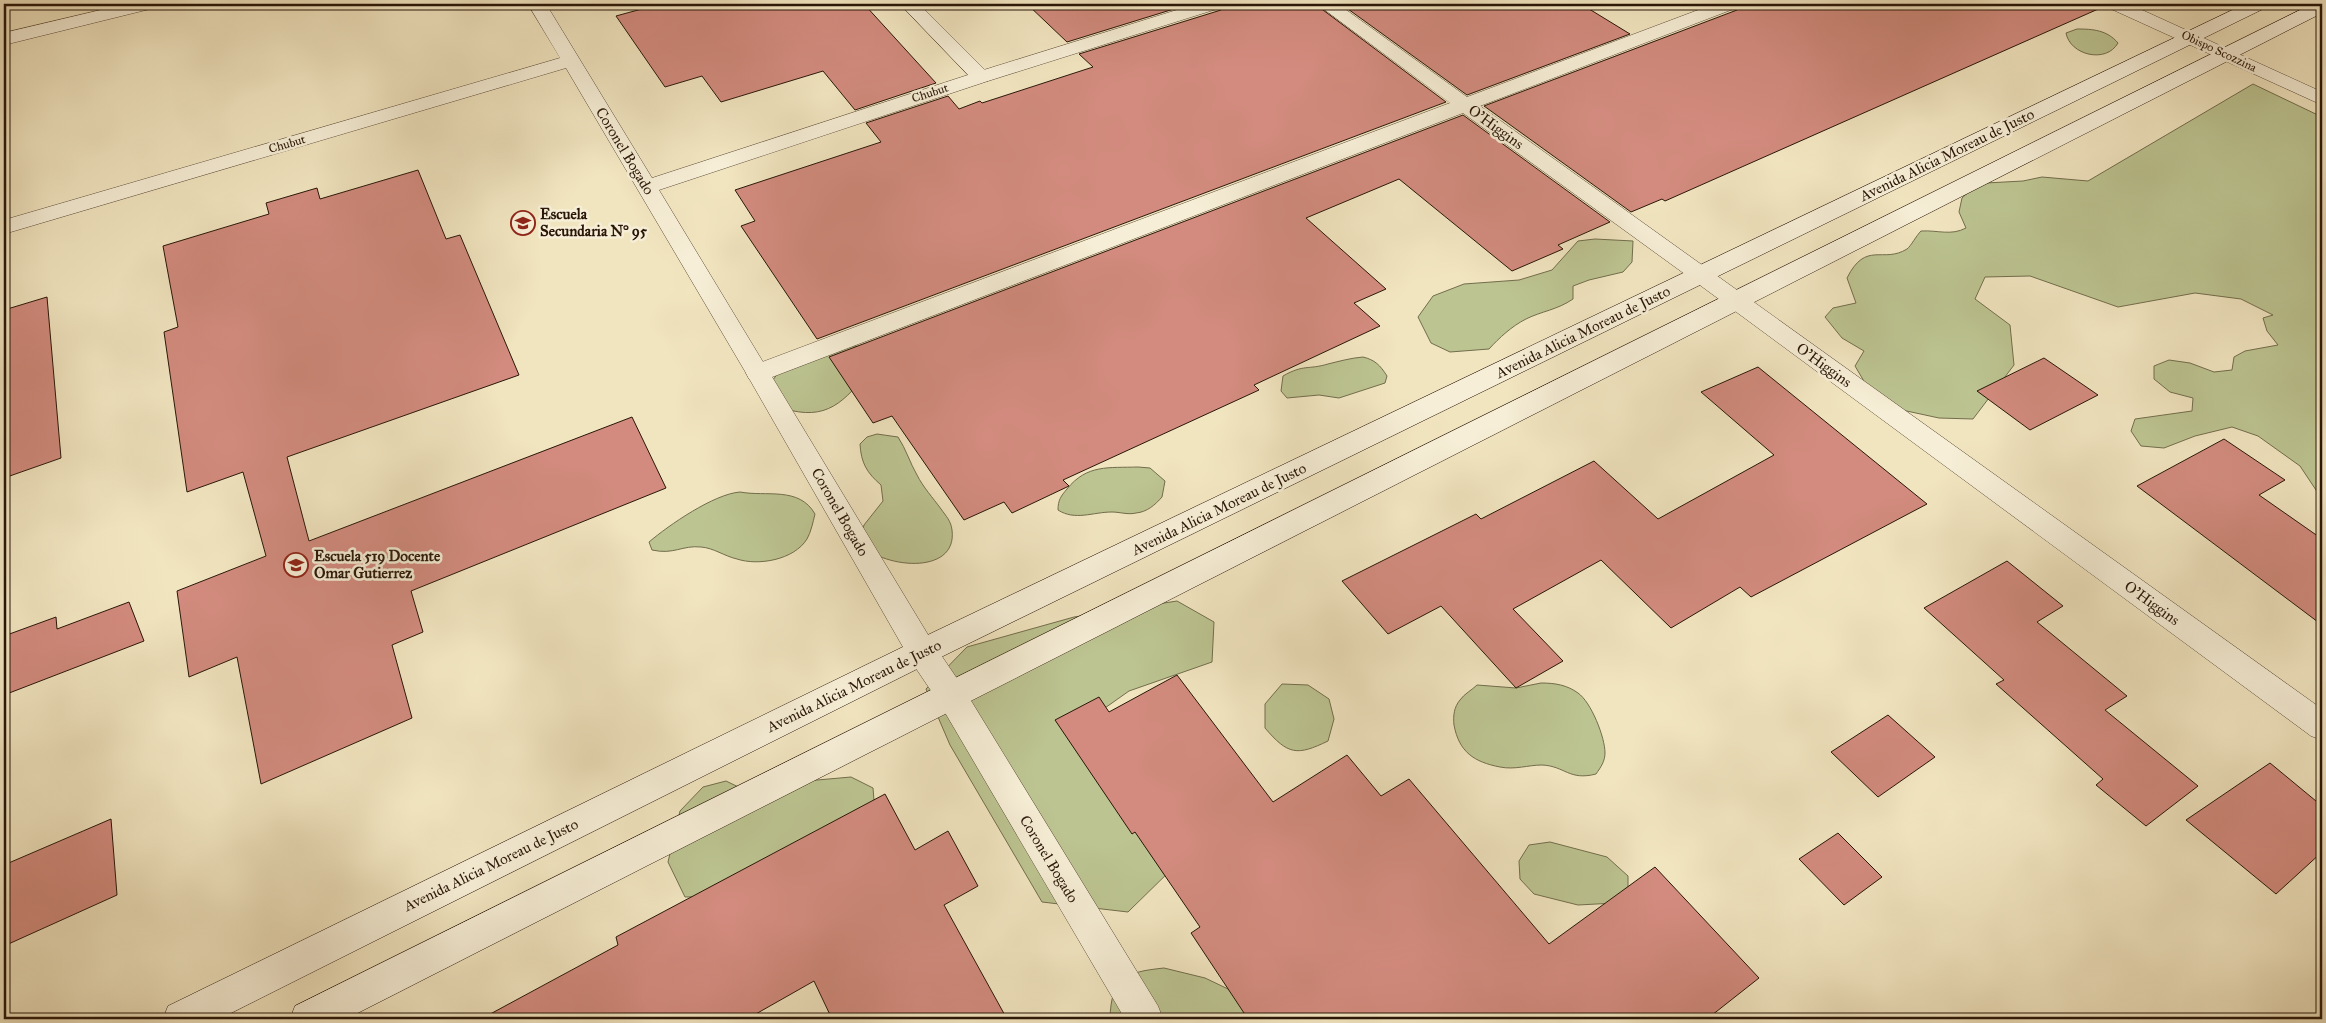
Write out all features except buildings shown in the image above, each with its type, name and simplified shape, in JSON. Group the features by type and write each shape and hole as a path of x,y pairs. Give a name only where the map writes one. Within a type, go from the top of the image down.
{"main road":[{"path":"4,39 148,4"},
{"name":"Coronel Bogado","path":"537,4 758,373 922,652 951,695 1145,1019"},
{"path":"909,4 981,76"},
{"name":"Chubut","path":"646,186 981,76 1214,4"},
{"name":"O'Higgins","path":"1326,4 2322,726"},
{"path":"758,373 1730,4"},
{"name":"Obispo Scozzina","path":"2115,4 2322,99"},
{"name":"Avenida Alicia Moreau de Justo","path":"181,1019 922,652 2259,4"},
{"path":"308,1019 2322,6"},
{"name":"Chubut","path":"4,227 570,61"}],"green space":[{"path":"2077,29 2099,31 2109,35 2118,43 2112,50 2105,53 2089,54 2074,47 2069,41 2066,33"},
{"path":"2253,84 2322,117 2322,499 2300,466 2258,436 2232,427 2195,436 2164,448 2141,446 2131,431 2135,419 2192,411 2193,398 2170,392 2154,379 2154,366 2169,360 2190,363 2214,372 2232,370 2234,357 2245,351 2278,345 2267,331 2263,318 2273,315 2241,299 2195,293 2118,307 2030,276 1985,277 1975,299 2010,325 2014,365 1973,419 1939,418 1902,410 1868,388 1855,366 1864,351 1842,338 1825,317 1833,308 1856,303 1847,278 1854,266 1861,260 1868,256 1890,255 1907,249 1921,231 1955,232 1966,228 1959,212 1962,198 1972,189 1986,183 2023,181 2042,177 2088,181"},
{"path":"1595,239 1633,241 1632,262 1623,272 1573,286 1573,299 1561,306 1521,322 1506,332 1489,349 1450,352 1431,343 1418,317 1433,296 1464,284 1519,280 1552,270 1578,241"},
{"path":"842,344 862,347 867,373 848,395 828,409 817,412 805,413 776,406 773,380 787,360"},
{"path":"1363,357 1374,361 1382,369 1387,376 1385,383 1339,398 1319,395 1287,398 1281,391 1283,376 1290,372"},
{"path":"877,434 898,437 919,479 951,524 951,545 943,555 930,561 915,563 899,562 883,558 869,551 859,542 864,525 883,501 881,485 866,467 860,444 867,437"},
{"path":"1150,468 1165,481 1162,497 1147,510 1133,514 1112,512 1071,515 1058,510 1059,501 1063,494 1082,475 1099,469"},
{"path":"740,492 781,494 800,499 815,514 807,539 794,552 785,556 775,560 755,562 732,558 701,547 688,547 672,551 652,550 649,542 680,519 718,498"},
{"path":"1177,601 1214,622 1212,662 1129,691 1078,727 1176,865 1128,912 1042,902 950,745 926,689 967,647 1074,617"},
{"path":"1541,683 1556,684 1570,688 1578,693 1588,704 1603,738 1605,753 1596,774 1579,776 1542,765 1511,768 1500,767 1475,759 1464,749 1456,734 1454,725 1455,709 1462,698 1477,685 1516,688"},
{"path":"1282,684 1308,685 1329,699 1334,719 1328,741 1301,751 1294,750 1280,744 1265,728 1265,704"},
{"path":"851,777 873,788 875,813 731,896 685,897 668,862 680,811 703,787 726,781 759,797 795,782"},
{"path":"1550,842 1607,857 1628,876 1628,890 1615,903 1578,905 1534,894 1520,879 1519,861 1529,845"},
{"path":"1164,968 1205,978 1291,1019 1110,1019 1114,994 1123,979 1140,972"}],"place":[{"name":"Escuela Secundaria N° 95","path":"523,223"},
{"name":"Escuela 519 Docente Omar Gutierrez","path":"296,565"}]}
